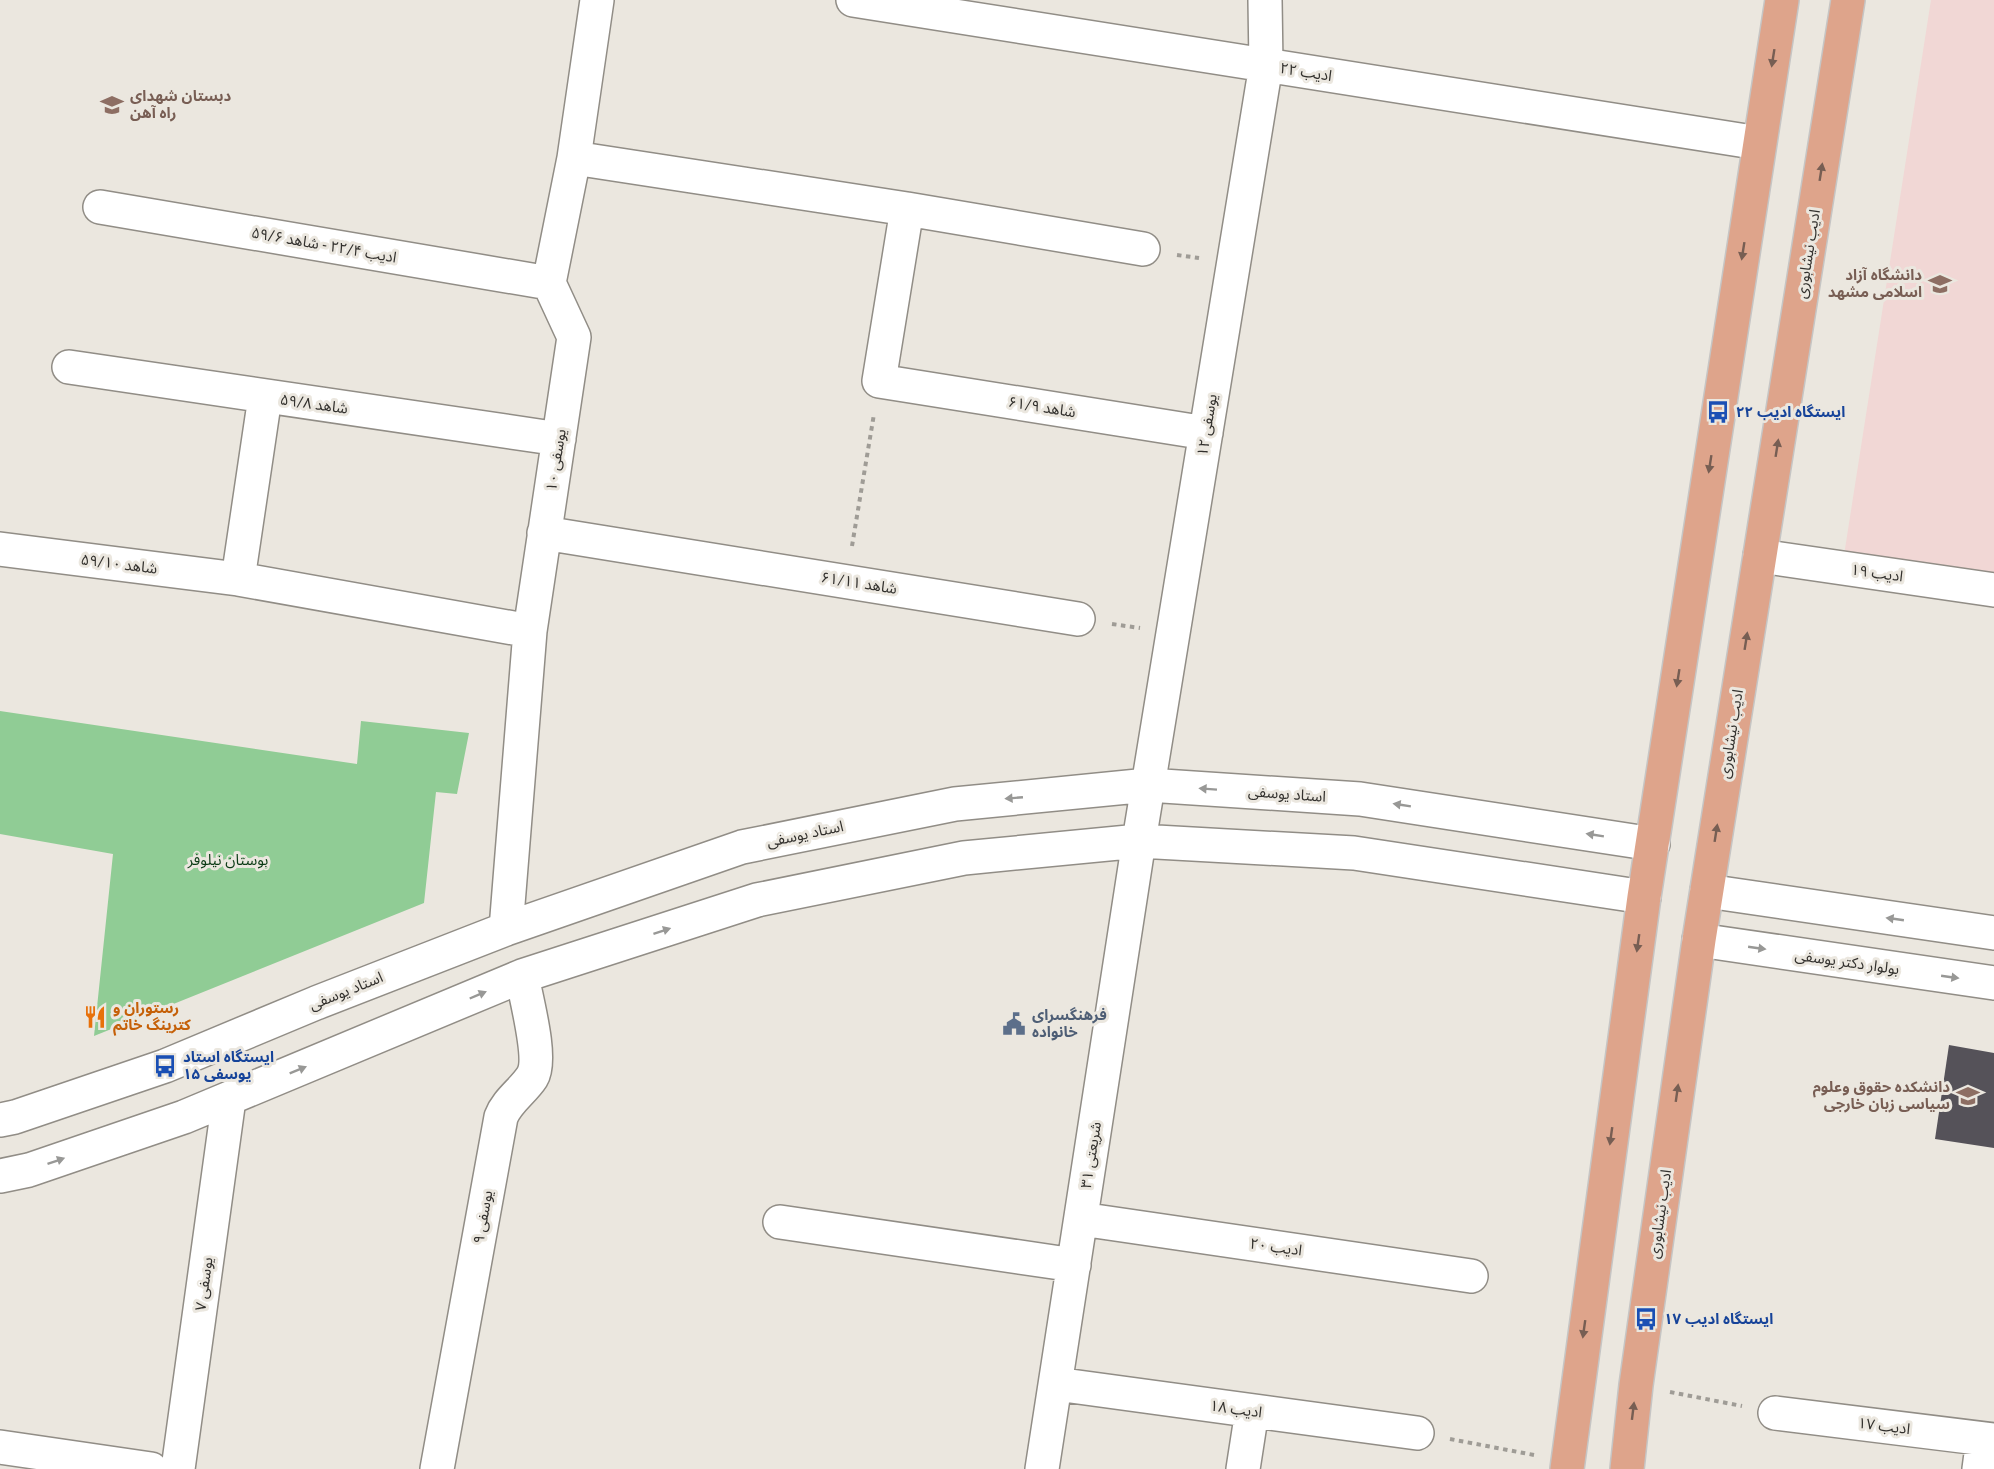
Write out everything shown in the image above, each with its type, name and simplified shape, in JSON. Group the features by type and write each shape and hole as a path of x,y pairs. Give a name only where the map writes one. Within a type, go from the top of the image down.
{"main road":[{"path":"1567,1465 1644,897 1782,0"},
{"name":"ادیب نیشابوری","path":"1627,1469 1636,1385 1699,940 1848,0"}],"street":[{"path":"549,283 574,158 597,0"},
{"name":"ادیب ۲۲","path":"853,0 902,3 1266,65 1760,143"},
{"name":"یوسفی ۱۲","path":"1149,785 1266,65 1265,0"},
{"path":"574,158 907,209 1143,249"},
{"name":"ادیب ۲۲/۴ - شاهد ۵۹/۶","path":"100,207 549,283"},
{"path":"879,381 907,209"},
{"name":"یوسفی ۱۰","path":"506,929 530,631 574,337 549,283"},
{"name":"شاهد ۵۹/۸","path":"69,367 560,439"},
{"name":"شاهد ۶۱/۹","path":"879,381 1206,434"},
{"path":"238,579 265,397"},
{"name":"شاهد ۶۱/۱۱","path":"544,533 1078,618"},
{"name":"شاهد ۵۹/‍۱۰","path":"0,549 238,579 530,631"},
{"name":"ادیب ۱۹","path":"1760,556 1994,590"},
{"name":"استاد یوسفی","path":"0,1120 15,1117 165,1066 316,1003 506,929 742,847 955,804 1149,785 1360,799 1653,843"},
{"name":"شریعتی ۳۱","path":"1042,1469 1149,785"},
{"path":"0,1176 29,1170 184,1117 522,976 757,900 964,858 1139,841 1354,853 1644,897"},
{"path":"1707,891 1994,933"},
{"name":"بولوار دکتر یوسفی","path":"1699,940 1994,983"},
{"name":"یوسفی ۹","path":"437,1469 501,1117 504,1109 532,1077 537,1060 522,976"},
{"name":"یوسفی ۷","path":"178,1469 229,1099"},
{"name":"ادیب ۲۰","path":"1081,1219 1471,1276"},
{"path":"780,1222 1074,1265"},
{"name":"ادیب ۱۸","path":"1056,1383 1417,1433"},
{"path":"1243,1469 1252,1411"},
{"name":"ادیب ۱۷","path":"1775,1413 1985,1449"},
{"path":"0,1447 152,1469"}],"path":[{"path":"1143,249 1233,264"},
{"path":"847,582 879,381"},
{"path":"1078,618 1173,633"},
{"path":"1636,1385 1775,1413"},
{"path":"1417,1433 1567,1465"}],"shaded area":[{"name":"دانشگاه آزاد اسلامی مشهد","path":"1931,0 1994,0 1994,591 1842,568"}],"green space":[{"name":"بوستان نیلوفر","path":"0,711 357,764 361,721 469,733 457,794 436,792 424,903 94,1036 113,854 0,834"}],"building":[{"name":"دانشکده حقوق وعلوم سیاسی زبان خارجی","path":"1949,1045 1994,1053 1994,1148 1935,1139"}],"place":[{"name":"دبستان شهدای راه آهن","path":"112,105"},
{"name":"دانشگاه آزاد اسلامی مشهد","path":"1940,284"},
{"name":"ایستگاه ادیب ۲۲","path":"1718,412"},
{"name":"رستوران و کترینگ خاتم","path":"95,1017"},
{"name":"فرهنگسرای خانواده","path":"1014,1024"},
{"name":"ایستگاه استاد یوسفی ۱۵","path":"165,1066"},
{"name":"دانشکده حقوق وعلوم سیاسی زبان خارجی","path":"1968,1096"},
{"name":"ایستگاه ادیب ۱۷","path":"1646,1319"}]}
